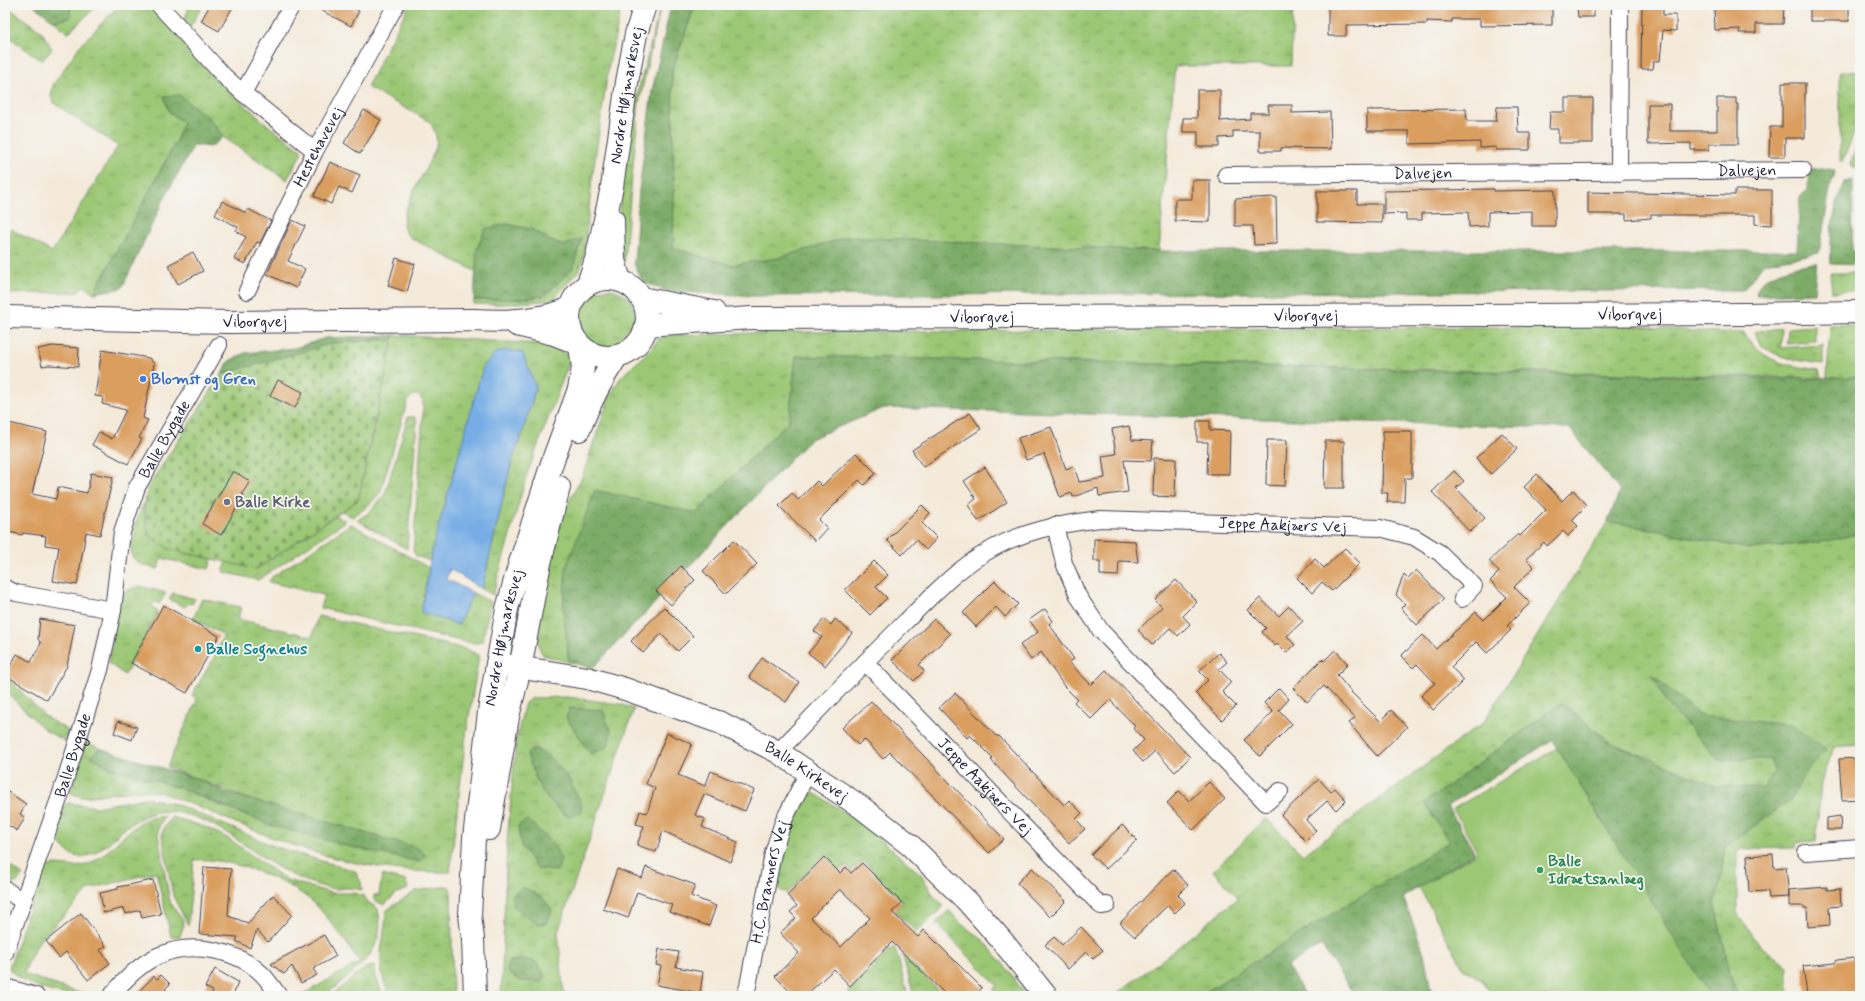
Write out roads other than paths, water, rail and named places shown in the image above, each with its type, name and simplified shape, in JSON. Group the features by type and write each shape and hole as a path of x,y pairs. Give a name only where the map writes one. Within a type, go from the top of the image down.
{"street":[{"path":"159,5 224,76 242,93 315,151"},
{"path":"242,93 292,5"},
{"name":"Hestehavevej","path":"247,291 315,151 396,5"},
{"name":"Nordre Højmarksvej","path":"588,284 597,256 612,187 627,82 636,34 645,5"},
{"path":"1619,173 1620,5"},
{"name":"Dalvejen","path":"1226,175 1619,173 1803,170"},
{"name":"Nordre Højmarksvej","path":"612,187 614,260 620,280"},
{"path":"604,279 620,280 632,287 641,298 645,306 646,324 643,335 637,344 629,351 617,356 597,356 579,344 570,330 568,316 569,309 577,293 588,284 604,279"},
{"name":"Viborgvej","path":"641,298 750,318"},
{"name":"Viborgvej","path":"505,322 550,316 569,309"},
{"name":"Viborgvej","path":"646,324 750,318 1746,314 1860,312"},
{"name":"Viborgvej","path":"5,317 228,322 473,320 505,322 554,334 579,344"},
{"name":"Nordre Højmarksvej","path":"475,996 473,940 470,915 474,838 480,778 497,664 507,609 528,535 579,389 583,368 579,344"},
{"name":"Balle Bygade","path":"5,953 60,796 100,670 113,610 122,532 137,487 220,345"},
{"name":"Nordre Højmarksvej","path":"473,940 479,915 481,880 508,717 520,668 540,564 552,512 566,464 588,408 604,376 617,356"},
{"name":"Jeppe Aakjærs Vej","path":"778,752 865,662 952,576 985,552 1017,537 1055,525 1100,518 1380,528 1414,538 1440,554 1474,586 1462,599"},
{"path":"1055,525 1064,563 1078,596 1101,632 1266,803 1280,790"},
{"path":"5,588 16,592 113,610"},
{"name":"Jeppe Aakjærs Vej","path":"865,662 1101,906 1107,905"},
{"name":"Balle Kirkevej","path":"497,664 587,678 625,689 720,723 778,752 862,807 910,845 968,902 1004,943 1046,996"},
{"name":"H.C. Branners Vej","path":"745,996 773,853 783,822 808,772"},
{"path":"1806,852 1860,848"},
{"path":"5,889 16,897 24,899"},
{"path":"111,996 151,959 161,954 202,948 234,956 262,974 279,996"},
{"path":"5,987 36,996"}],"water":[{"path":"505,350 522,352 536,387 524,428 511,464 482,589 450,569 446,579 473,593 458,625 421,612 433,546 483,367 495,353"}],"place":[{"name":"Blomst og Gren","path":"143,379"},
{"name":"Balle Kirke","path":"227,502"},
{"name":"Balle Sognehus","path":"198,649"},
{"name":"Balle Idrætsanlæg","path":"1540,870"}]}
